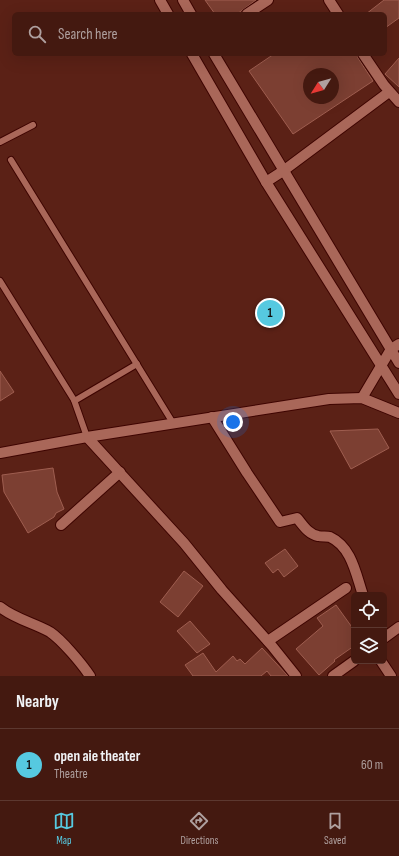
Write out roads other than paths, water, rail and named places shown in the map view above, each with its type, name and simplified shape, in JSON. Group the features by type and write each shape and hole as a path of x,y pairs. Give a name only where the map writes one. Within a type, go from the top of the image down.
{"main road":[{"path":"160,0 167,12"},
{"path":"183,0 190,12"},
{"path":"250,12 268,0"},
{"path":"329,0 337,12"},
{"path":"193,56 266,182 399,394"},
{"path":"215,56 283,171 395,347 399,363"},
{"path":"364,56 389,92 399,102"},
{"path":"266,182 389,92"},
{"path":"362,398 381,366 395,347"},
{"path":"0,453 87,437 329,399 362,398 399,413"},
{"path":"212,417 280,522 297,518 309,532 317,536 330,537 345,548 358,575 362,592"},
{"path":"87,437 184,543 222,590 296,676"},
{"path":"61,525 120,472"},
{"path":"268,642 346,588"},
{"path":"2,612 50,633 61,642 90,676"},
{"path":"387,633 399,627"},
{"path":"333,676 351,663"},
{"path":"383,664 391,676"}],"lane":[{"path":"0,142 33,124"},
{"path":"12,160 173,423"},
{"path":"0,281 74,400 87,437"},
{"path":"74,400 137,364"}],"place":[{"name":"open aie theater","path":"270,313"}]}
